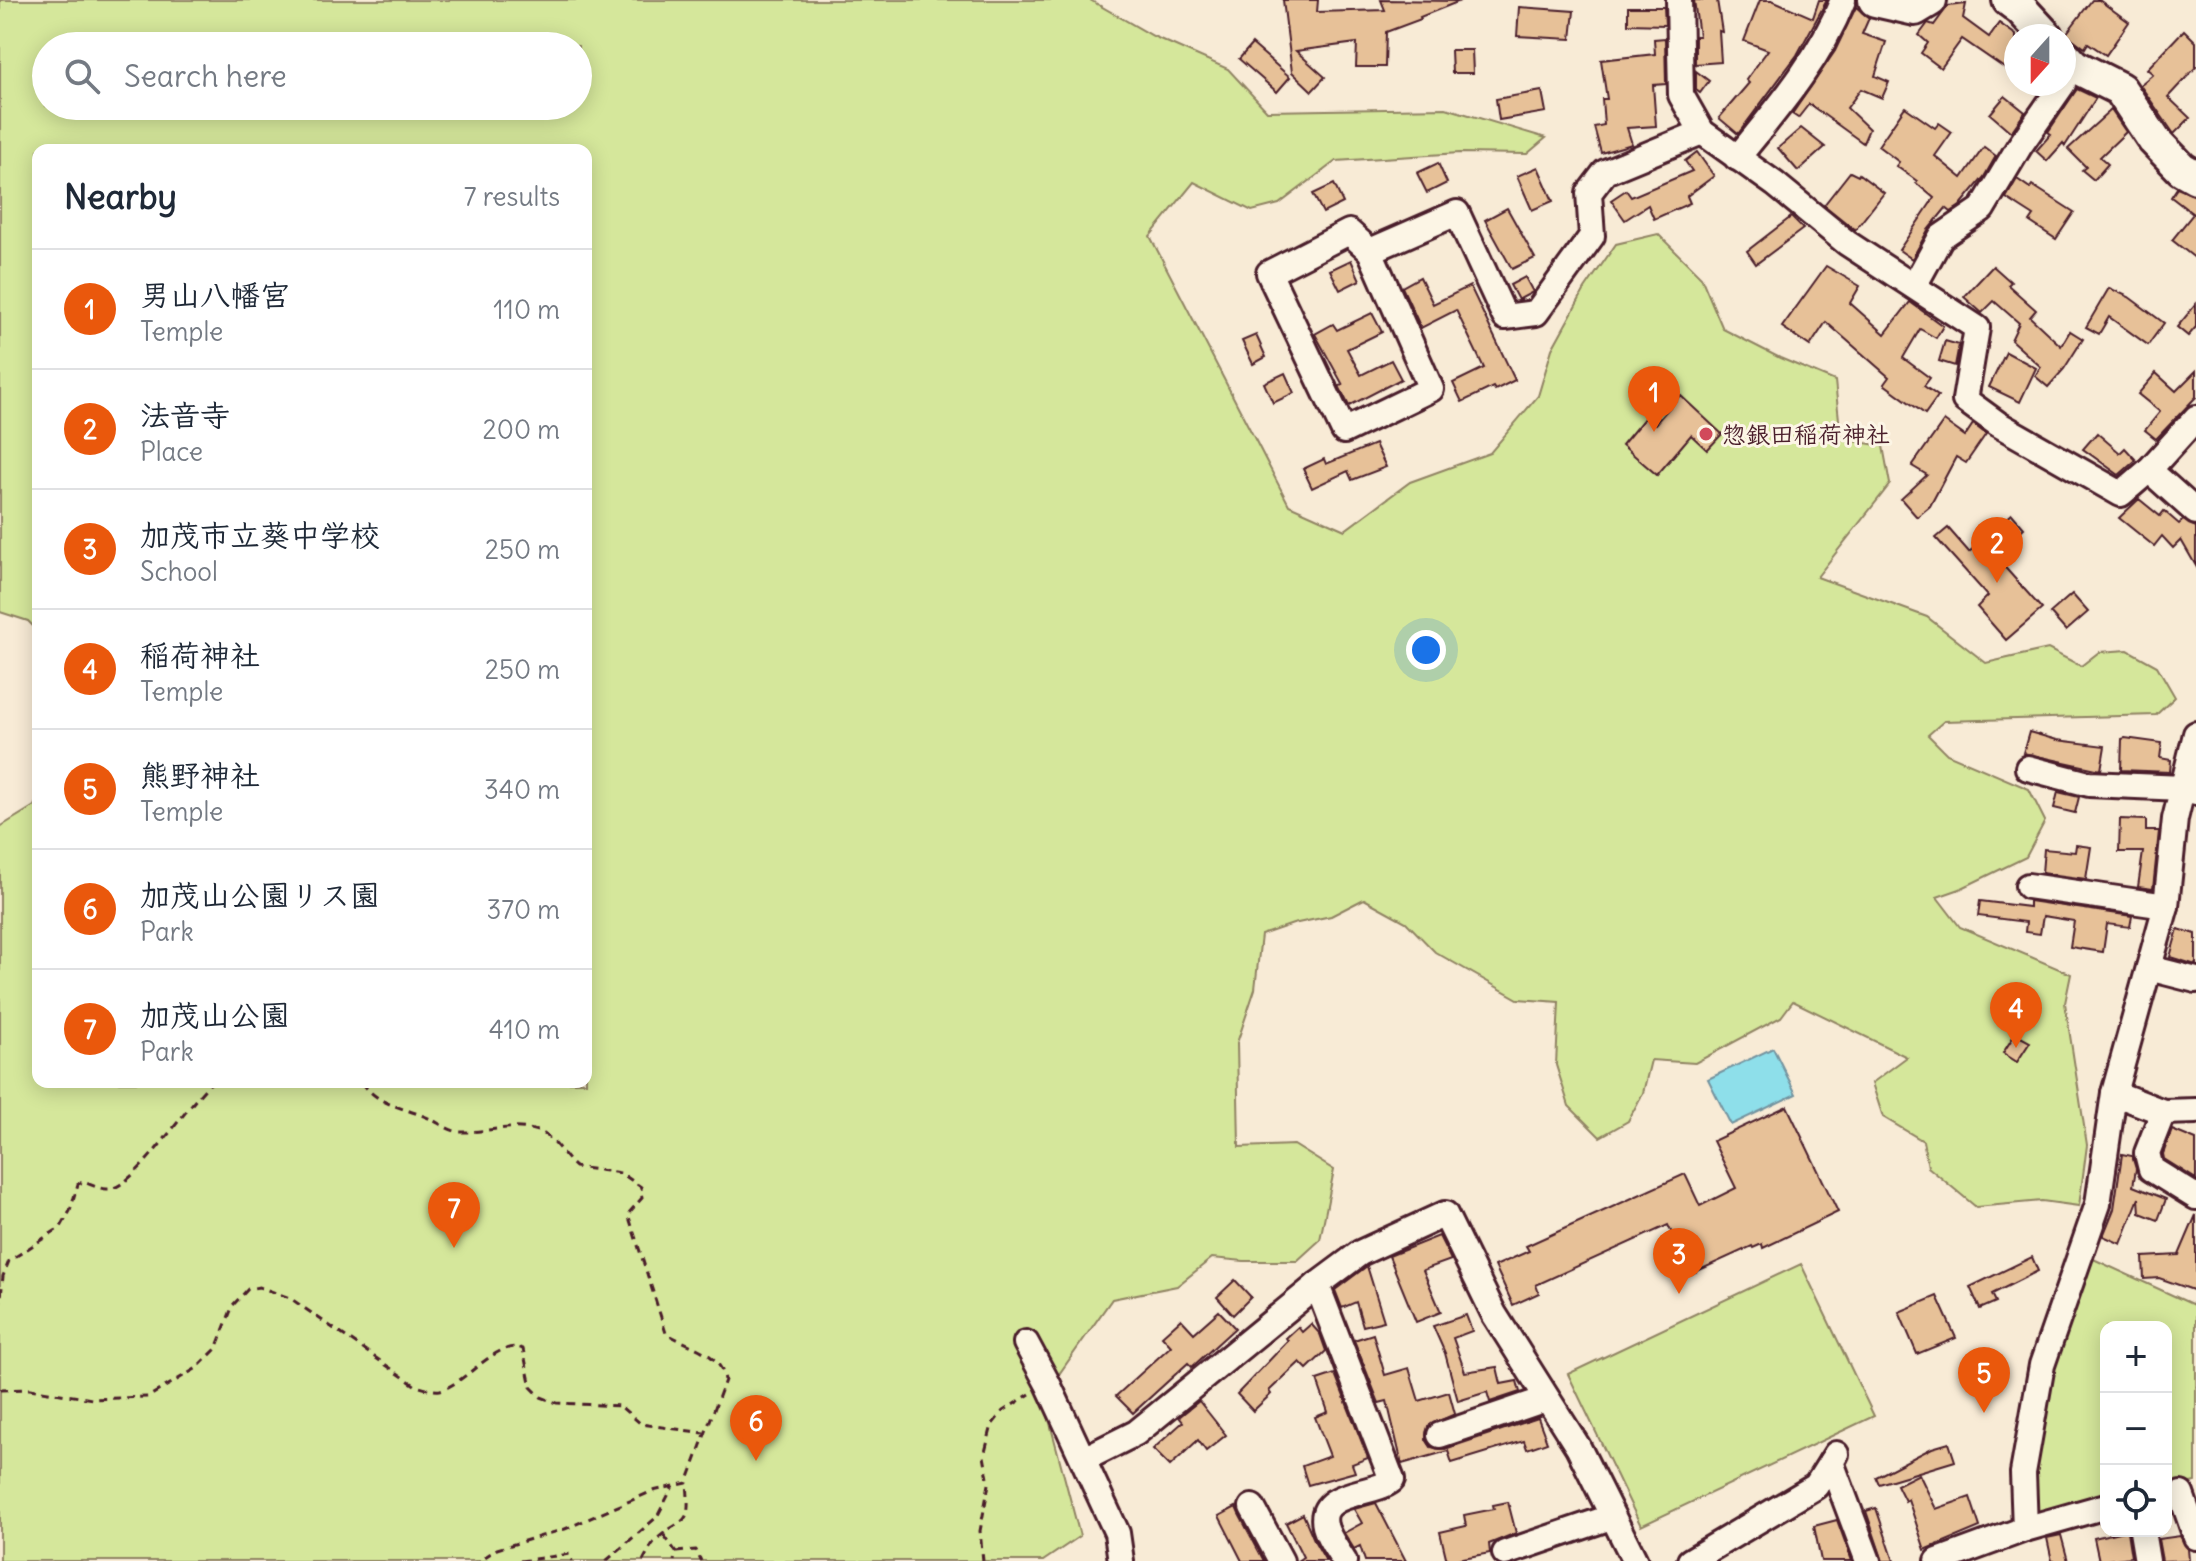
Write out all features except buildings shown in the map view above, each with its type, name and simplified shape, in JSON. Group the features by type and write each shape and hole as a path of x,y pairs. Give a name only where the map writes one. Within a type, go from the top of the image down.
{"main road":[{"path":"1875,0 1915,9 1930,0"},
{"path":"2009,0 2035,24"},
{"path":"2076,75 2120,89 2154,140 2182,169 2196,177"}],"street":[{"path":"1679,0 1681,95 1702,132 1775,184 1847,243 1977,328 1965,400 1998,424 2121,494 2149,470 2196,418"},
{"path":"1737,158 1816,56 1843,0"},
{"path":"1914,286 1941,237 1982,209 2051,96"},
{"path":"1370,251 1457,213 1505,317 1536,313 1592,236 1589,193 1605,172 1702,132"},
{"path":"1349,232 1370,251 1431,389 1344,431 1269,273 1349,232"},
{"path":"2149,470 2196,512"},
{"path":"2025,1529 2023,1473 2042,1365 2098,1204 2114,1093 2166,906 2175,819 2190,790 2196,734"},
{"path":"2028,768 2089,784 2190,790"},
{"path":"2028,886 2166,906"},
{"path":"2149,968 2196,980"},
{"path":"2114,1093 2163,1112 2196,1111"},
{"path":"2163,1112 2147,1153 2151,1169 2196,1197"},
{"path":"1084,1459 1136,1433 1360,1253 1445,1214 1494,1314 1578,1447 1635,1561"},
{"path":"1317,1285 1392,1480 1384,1487 1335,1500 1327,1508 1325,1525 1344,1561"},
{"path":"1026,1343 1117,1533 1121,1561"},
{"path":"1440,1435 1546,1399"},
{"path":"1690,1561 1816,1486 1834,1458 1868,1561"},
{"path":"2181,1494 2196,1537"},
{"path":"1252,1507 1281,1561"},
{"path":"1938,1561 2025,1529 2100,1508"},
{"path":"1505,1553 1611,1517"},
{"path":"2143,1537 2147,1561"}],"path":[{"path":"0,1309 3,1276 9,1261 61,1227 70,1211 78,1184 83,1182 109,1190 121,1186 207,1088"},
{"path":"366,1088 388,1105 426,1117 456,1132 522,1127 539,1132 548,1136 575,1167 621,1173 641,1187 642,1198 628,1214 666,1333 710,1355 723,1367 725,1380 687,1483 689,1508 683,1523 656,1540 643,1561"},
{"path":"0,1390 30,1389 92,1399 148,1397 197,1368 216,1349 233,1305 248,1289 259,1287 290,1298 416,1386 438,1391 506,1348 518,1347 523,1349 531,1387 541,1397 557,1403 620,1406 641,1424 706,1433"},
{"path":"983,1561 980,1531 989,1484 984,1456 992,1425 1003,1411 1048,1384"},
{"path":"479,1561 497,1549 565,1529 653,1491 687,1483"},
{"path":"606,1561 657,1517 673,1486"},
{"path":"664,1535 676,1552 674,1561"},
{"path":"676,1552 696,1550 701,1561"},
{"path":"520,1561 570,1554 572,1561"},
{"path":"612,1556 616,1561"}],"green space":[{"path":"0,0 1090,0 1153,36 1228,69 1267,111 1446,108 1546,138 1527,154 1460,153 1336,161 1279,204 1252,211 1194,182 1150,236 1289,505 1345,530 1410,482 1490,453 1538,396 1552,349 1585,289 1616,244 1658,234 1701,277 1723,329 1835,381 1841,439 1883,446 1890,484 1817,577 1927,617 1986,663 2048,649 2081,666 2099,652 2128,650 2157,666 2175,697 2156,715 1944,721 1928,735 1947,754 2029,789 2045,821 2026,857 1937,897 1960,927 2071,974 2065,1003 2087,1145 2079,1206 2042,1201 1976,1207 1928,1167 1923,1141 1883,1117 1872,1083 1907,1057 1793,1001 1781,1017 1695,1063 1651,1060 1643,1093 1628,1121 1600,1137 1569,1106 1556,1065 1559,1002 1518,999 1435,952 1406,922 1364,899 1331,916 1261,935 1255,989 1237,1043 1239,1147 1294,1145 1334,1170 1320,1240 1297,1261 1212,1258 1177,1286 1112,1299 1043,1397 1080,1536 1043,1561 0,1561 0,827 32,807 32,1088 592,1088 592,144 32,144 32,625 0,612"},
{"path":"2089,1257 2196,1306 2196,1482 2172,1486 2172,1321 2100,1321 2100,1501 2034,1518 2032,1474 2051,1370"},
{"path":"1801,1264 1874,1416 1641,1526 1568,1374"}],"water":[{"path":"1773,1048 1796,1094 1731,1125 1708,1079"}],"place":[{"name":"男山八幡宮","path":"1654,432"},
{"name":"惣銀田稲荷神社","path":"1706,434"},
{"name":"法音寺","path":"1997,583"},
{"name":"稲荷神社","path":"2016,1048"},
{"name":"加茂山公園","path":"454,1248"},
{"name":"加茂市立葵中学校","path":"1679,1294"},
{"name":"熊野神社","path":"1984,1413"},
{"name":"加茂山公園リス園","path":"756,1461"}]}
